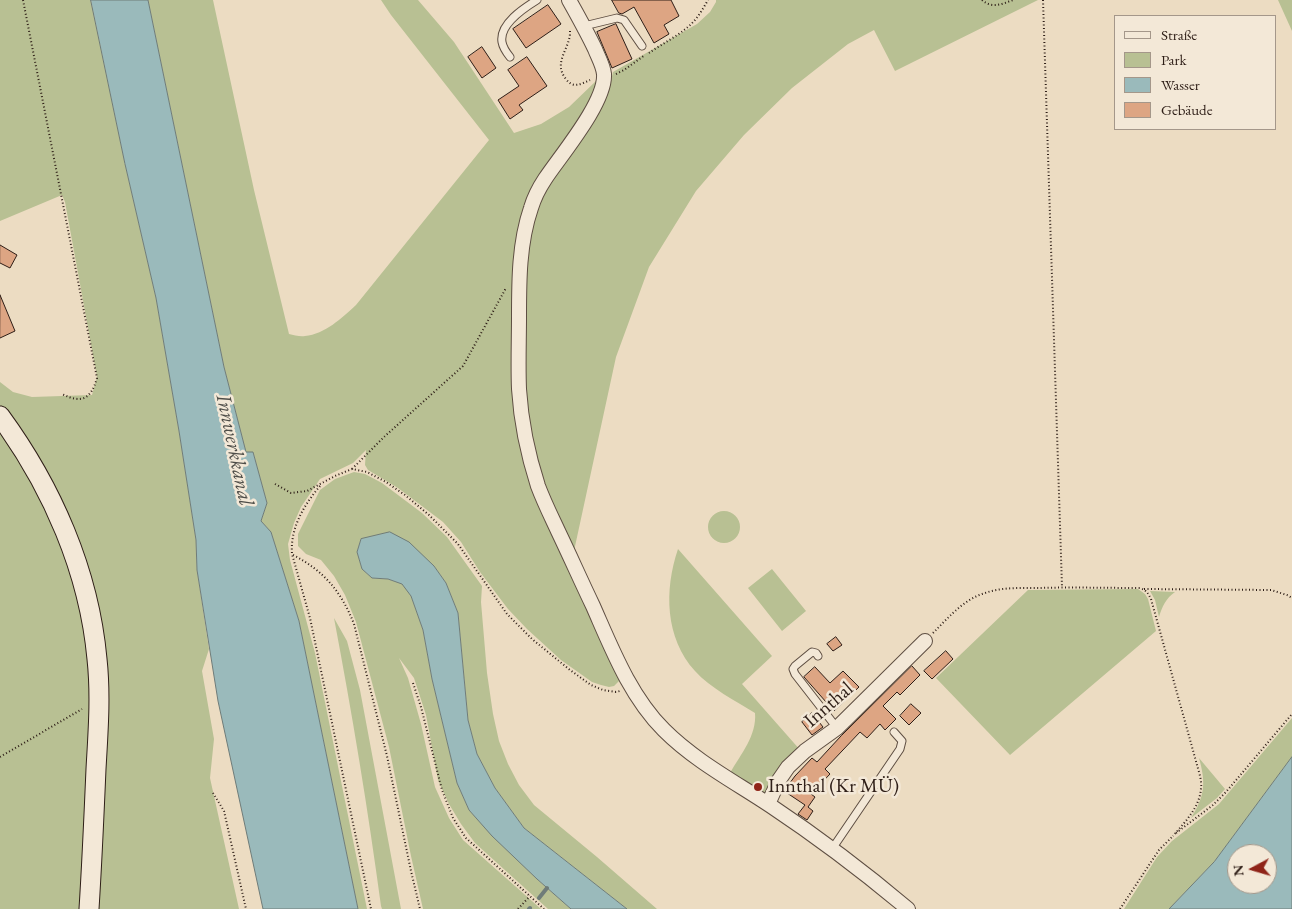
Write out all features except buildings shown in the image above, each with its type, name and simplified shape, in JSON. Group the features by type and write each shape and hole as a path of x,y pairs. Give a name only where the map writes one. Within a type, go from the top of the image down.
{"main road":[{"path":"0,416 39,476 62,522 85,589 92,624 97,659 99,704 89,909"}],"street":[{"path":"569,0 577,27 602,65 604,76 602,87 592,109 537,194 526,225 522,248 519,290 520,391 527,444 539,487 613,652 640,701 664,730 719,772 864,872 908,909"},
{"name":"Innthal","path":"768,804 779,780 788,767 805,750 837,728 924,642"}],"lane":[{"path":"510,57 502,44 504,30 520,11 537,0"},
{"path":"577,27 618,18 624,20 642,46"},
{"path":"818,656 812,652 795,666 793,669 794,674 837,728"},
{"path":"832,849 900,749 902,741 894,732"}],"path":[{"path":"23,0 97,378 92,392 88,396 73,399 62,394"},
{"path":"577,27 570,37 560,61 561,71 566,80 573,85 579,85 604,76 610,77 624,70 665,41 682,32 694,22 708,0"},
{"path":"982,0 986,4 997,6 1013,0"},
{"path":"1043,0 1062,587"},
{"path":"275,484 291,493 307,491 352,469 463,366 508,284"},
{"path":"352,469 367,472 386,482 429,515 458,544 507,614 532,639 570,670 591,685 603,690 616,692 632,687"},
{"path":"322,484 311,497 299,518 291,544 292,554 310,618 371,909"},
{"path":"292,554 307,562 324,575 347,607 354,624 387,756 410,871 420,909"},
{"path":"924,642 951,614 968,602 984,593 1014,588 1271,590 1292,598"},
{"path":"1120,909 1159,850 1190,815 1200,798 1202,787 1151,599 1144,589"},
{"path":"412,683 421,707 442,790 453,818 466,838 544,909"},
{"path":"0,757 86,707 99,704"},
{"path":"1173,836 1213,805 1226,792 1292,714"},
{"path":"213,793 224,811 246,909"},
{"path":"518,909 530,896"}],"green space":[{"path":"0,0 91,0 125,164 156,298 179,431 196,540 197,570 209,649 202,671 214,739 210,778 239,909 0,909 0,382 13,392 32,397 92,395 97,377 65,202 62,195 0,221"},
{"path":"148,0 213,0 254,190 289,334 297,336 312,335 326,329 356,305 489,140 381,0 418,0 454,42 514,133 541,124 569,107 596,81 595,92 521,233 520,434 620,680 614,686 609,687 592,682 561,660 508,609 480,572 461,542 443,522 398,488 368,470 365,465 366,450 353,463 320,479 301,507 288,544 290,560 315,653 367,909 358,909 299,621 271,532 261,521 267,503 253,452 246,453 224,367"},
{"path":"716,0 1038,0 895,71 874,30 848,44 792,88 744,135 696,191 649,267 616,357 574,551 543,481 532,442 526,399 524,336 527,244 542,195 600,107 613,72 697,24 710,12"},
{"path":"1278,0 1292,0 1292,31"},
{"path":"354,472 365,474 382,483 422,513 447,537 482,586 481,602 487,673 493,714 499,741 519,785 534,805 657,909 627,909 524,828 495,788 477,754 468,720 458,613 446,583 434,566 361,539 357,552 362,569 372,578 388,579 403,584 411,596 423,630 432,679 457,783 469,810 537,879 571,909 548,909 475,843 461,824 438,780 426,715 414,678 399,658 408,678 421,724 435,787 449,818 463,840 541,909 423,909 389,747 356,622 345,595 334,576 321,560 306,554 298,546 298,534 320,490 335,479"},
{"path":"724,511 730,512 735,516 739,521 739,533 735,538 730,542 724,543 718,542 713,538 709,533 708,527 709,521 713,516 718,512"},
{"path":"678,549 772,656 742,684 801,751 766,794 730,773 751,737 755,713 701,677 685,658 678,644 673,629 669,597 673,565"},
{"path":"772,569 806,611 782,631 748,588"},
{"path":"1138,589 1148,599 1156,631 1010,755 936,678 1028,590"},
{"path":"1150,591 1175,592 1165,603 1159,617 1155,600"},
{"path":"334,618 347,641 360,690 401,909 382,909 381,906 371,833"},
{"path":"1292,718 1292,757 1214,862 1169,909 1124,909 1157,857 1172,841 1219,804"},
{"path":"1199,758 1225,789 1217,798 1191,818 1202,796 1203,789 1203,775"}],"water":[{"name":"Innwerkkanal","path":"91,0 148,0 224,367 246,452 253,452 267,503 261,521 271,532 299,621 358,909 263,909 218,701 197,570 196,540 156,298 125,164"},
{"path":"390,532 409,542 434,566 446,583 458,613 468,720 477,754 495,788 524,828 627,909 571,909 492,836 469,810 457,783 432,679 423,630 411,596 402,584 388,579 372,578 362,569 357,552 361,539"},
{"path":"1292,757 1292,909 1169,909 1214,862 1227,844 1227,894 1277,894 1277,844 1227,844"}],"waterway":[{"path":"539,898 547,888"}],"place":[{"name":"Innthal (Kr MÜ)","path":"758,787"}]}
